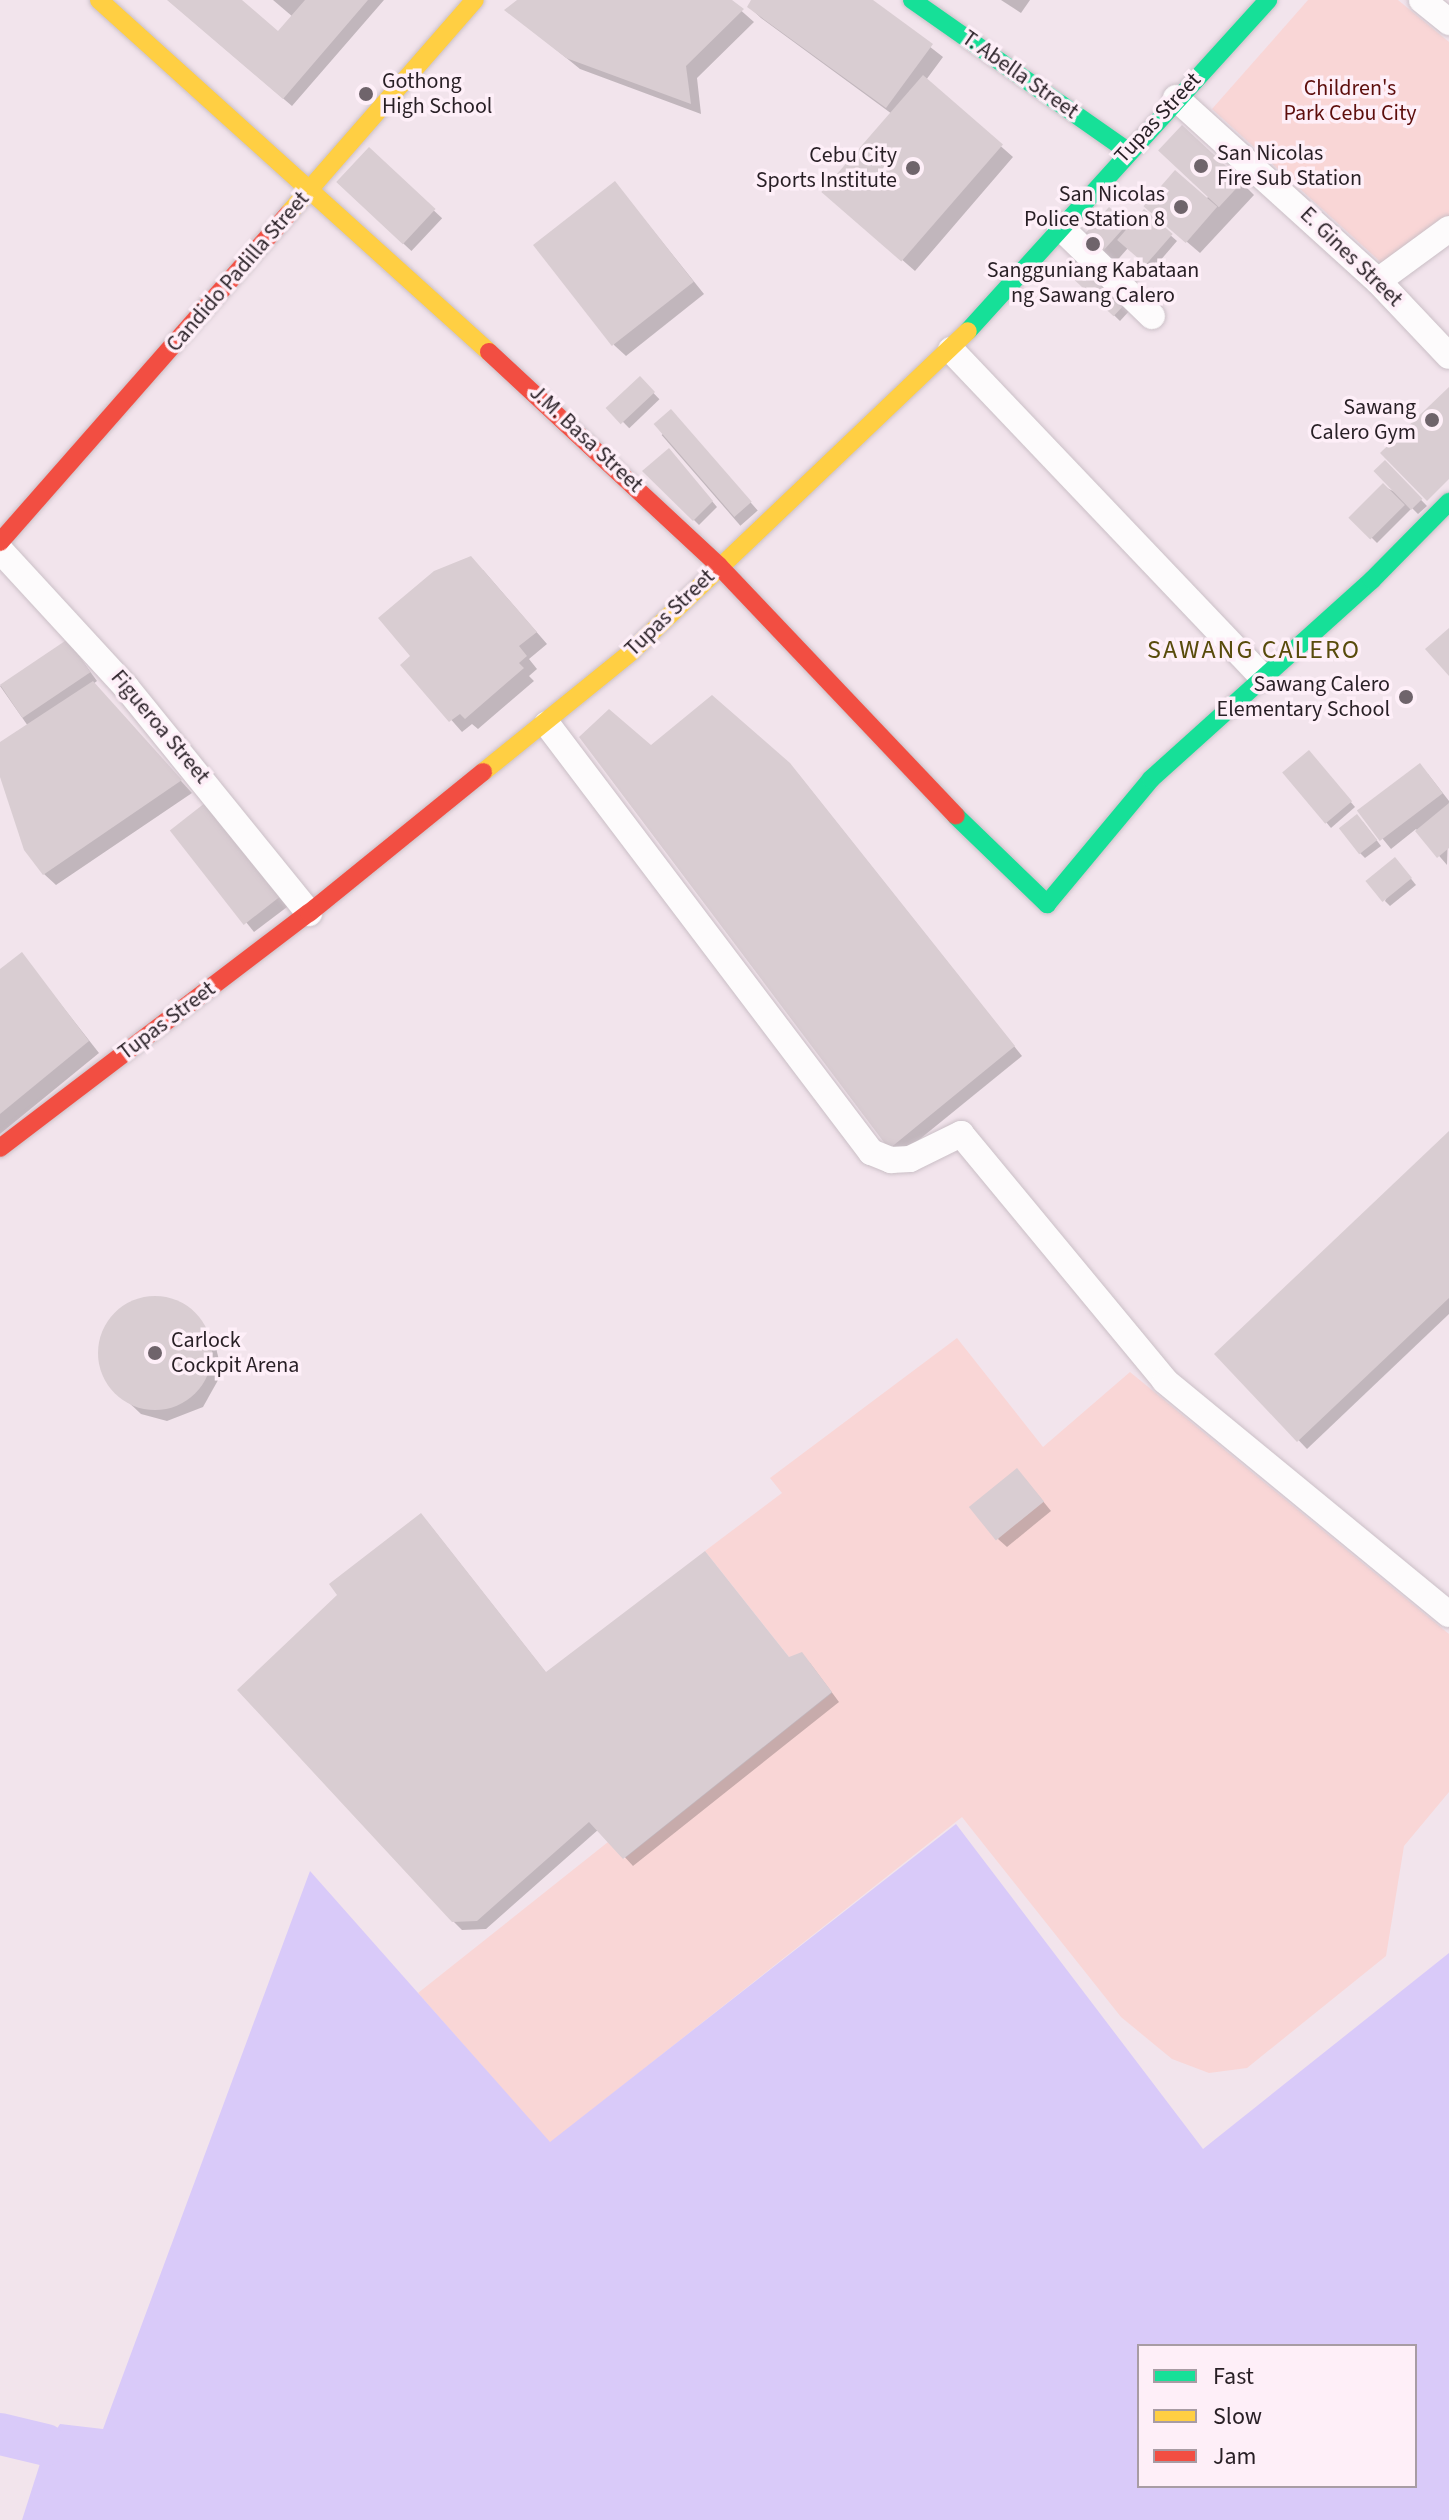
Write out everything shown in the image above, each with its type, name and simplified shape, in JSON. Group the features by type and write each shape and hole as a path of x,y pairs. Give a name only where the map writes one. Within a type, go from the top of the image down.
{"street":[{"name":"J.M. Basa Street","path":"99,0 311,189 719,566 900,762 1047,904 1151,779 1263,678"},
{"name":"Candido Padilla Street","path":"0,542 475,0"},
{"name":"T. Abella Street","path":"912,0 1128,151"},
{"name":"Tupas Street","path":"0,1148 309,913 547,724 951,350 1176,98 1268,0"},
{"path":"1422,0 1449,22"},
{"name":"E. Gines Street","path":"1176,98 1378,281 1449,356"},
{"path":"1060,227 1152,316"},
{"path":"1378,281 1449,229"},
{"path":"951,350 1263,678 1449,502"},
{"name":"Figueroa Street","path":"0,550 137,699 309,913"},
{"path":"547,724 871,1152 891,1160 910,1159 961,1134 1165,1381 1449,1614"}],"green space":[{"name":"Children's Park Cebu City","path":"1308,0 1398,0 1449,42 1449,218 1385,266 1212,109"},
{"path":"957,1338 1043,1447 1130,1372 1449,1634 1449,1792 1404,1846 1386,1956 1247,2068 1209,2073 1172,2059 1121,2017 962,1817 550,2143 418,1993 608,1842 624,1859 832,1693 789,1657 705,1551 782,1493 770,1478"}],"shaded area":[{"path":"956,1824 1203,2149 1449,1953 1449,2520 22,2520 46,2445 60,2424 103,2429 310,1871 550,2142"}],"building":[{"path":"167,0 242,0 278,31 305,0 368,0 283,99"},
{"path":"517,0 732,0 744,9 686,66 691,104 566,58 504,10"},
{"path":"751,0 873,0 933,44 886,108 747,7"},
{"name":"Cebu City Sports Institute","path":"923,75 1003,145 901,262 821,192"},
{"name":"San Nicolas Fire Sub Station","path":"1182,125 1243,182 1219,207 1158,151"},
{"path":"369,147 436,209 403,244 336,182"},
{"name":"San Nicolas Police Station 8","path":"1175,170 1217,207 1186,243 1144,206"},
{"path":"615,181 694,282 612,346 533,245"},
{"path":"1109,207 1128,224 1100,254 1082,237"},
{"path":"1144,209 1173,234 1146,265 1117,240"},
{"path":"1076,254 1127,302 1114,316 1062,269"},
{"path":"640,376 655,392 621,424 606,408"},
{"name":"Sawang Calero Gym","path":"1449,387 1449,479 1427,501 1380,453"},
{"path":"671,409 752,502 734,517 654,424"},
{"path":"669,448 713,501 693,521 642,471"},
{"path":"1385,460 1423,499 1411,510 1373,471"},
{"path":"1383,483 1405,505 1370,540 1348,518"},
{"path":"471,556 537,632 519,646 527,656 519,663 524,668 465,719 460,714 449,722 400,665 410,656 378,618 434,571"},
{"path":"1449,628 1449,676 1425,649"},
{"path":"68,639 90,672 22,718 0,685"},
{"path":"93,681 182,780 43,875 24,850 0,777 0,742"},
{"path":"712,695 790,763 1015,1046 889,1149 579,737 609,709 651,745"},
{"path":"1309,750 1352,801 1325,824 1282,772"},
{"path":"1420,763 1443,793 1380,841 1357,811"},
{"path":"210,799 284,894 244,925 170,830"},
{"path":"1449,803 1449,848 1437,858 1415,831"},
{"path":"1357,814 1377,840 1359,854 1339,828"},
{"path":"1395,857 1412,878 1382,902 1365,881"},
{"path":"22,952 89,1041 0,1114 0,969"},
{"path":"1449,1131 1449,1298 1297,1442 1214,1354"},
{"name":"Carlock Cockpit Arena","path":"155,1296 177,1301 195,1313 207,1331 212,1353 207,1375 195,1393 177,1405 155,1410 133,1405 115,1393 103,1375 98,1353 103,1331 115,1313 133,1301"},
{"path":"1017,1468 1044,1501 996,1540 969,1507"},
{"path":"421,1513 546,1672 705,1551 789,1657 802,1652 832,1692 623,1859 589,1822 477,1921 452,1922 237,1690 337,1595 329,1584"}],"waterway":[{"path":"0,2434 46,2445"}],"traffic: fast":[{"path":"912,0 1128,151"},
{"path":"968,331 1268,0"},
{"path":"956,816 1047,904 1151,779 1372,580 1449,502"}],"traffic: slow":[{"path":"99,0 489,352"},
{"path":"288,214 475,0"},
{"path":"483,772 631,652 968,331"}],"traffic: jam":[{"path":"0,542 288,214"},
{"path":"489,352 719,566 956,816"},
{"path":"0,1148 309,913 483,772"}],"place":[{"name":"Gothong High School","path":"366,94"},
{"name":"San Nicolas Fire Sub Station","path":"1201,166"},
{"name":"Cebu City Sports Institute","path":"913,168"},
{"name":"San Nicolas Police Station 8","path":"1181,207"},
{"name":"Sangguniang Kabataan ng Sawang Calero","path":"1093,244"},
{"name":"Sawang Calero Gym","path":"1432,420"},
{"name":"Sawang Calero Elementary School","path":"1406,697"},
{"name":"Carlock Cockpit Arena","path":"155,1353"}],"district":[{"name":"SAWANG CALERO","path":"1254,650"}]}
